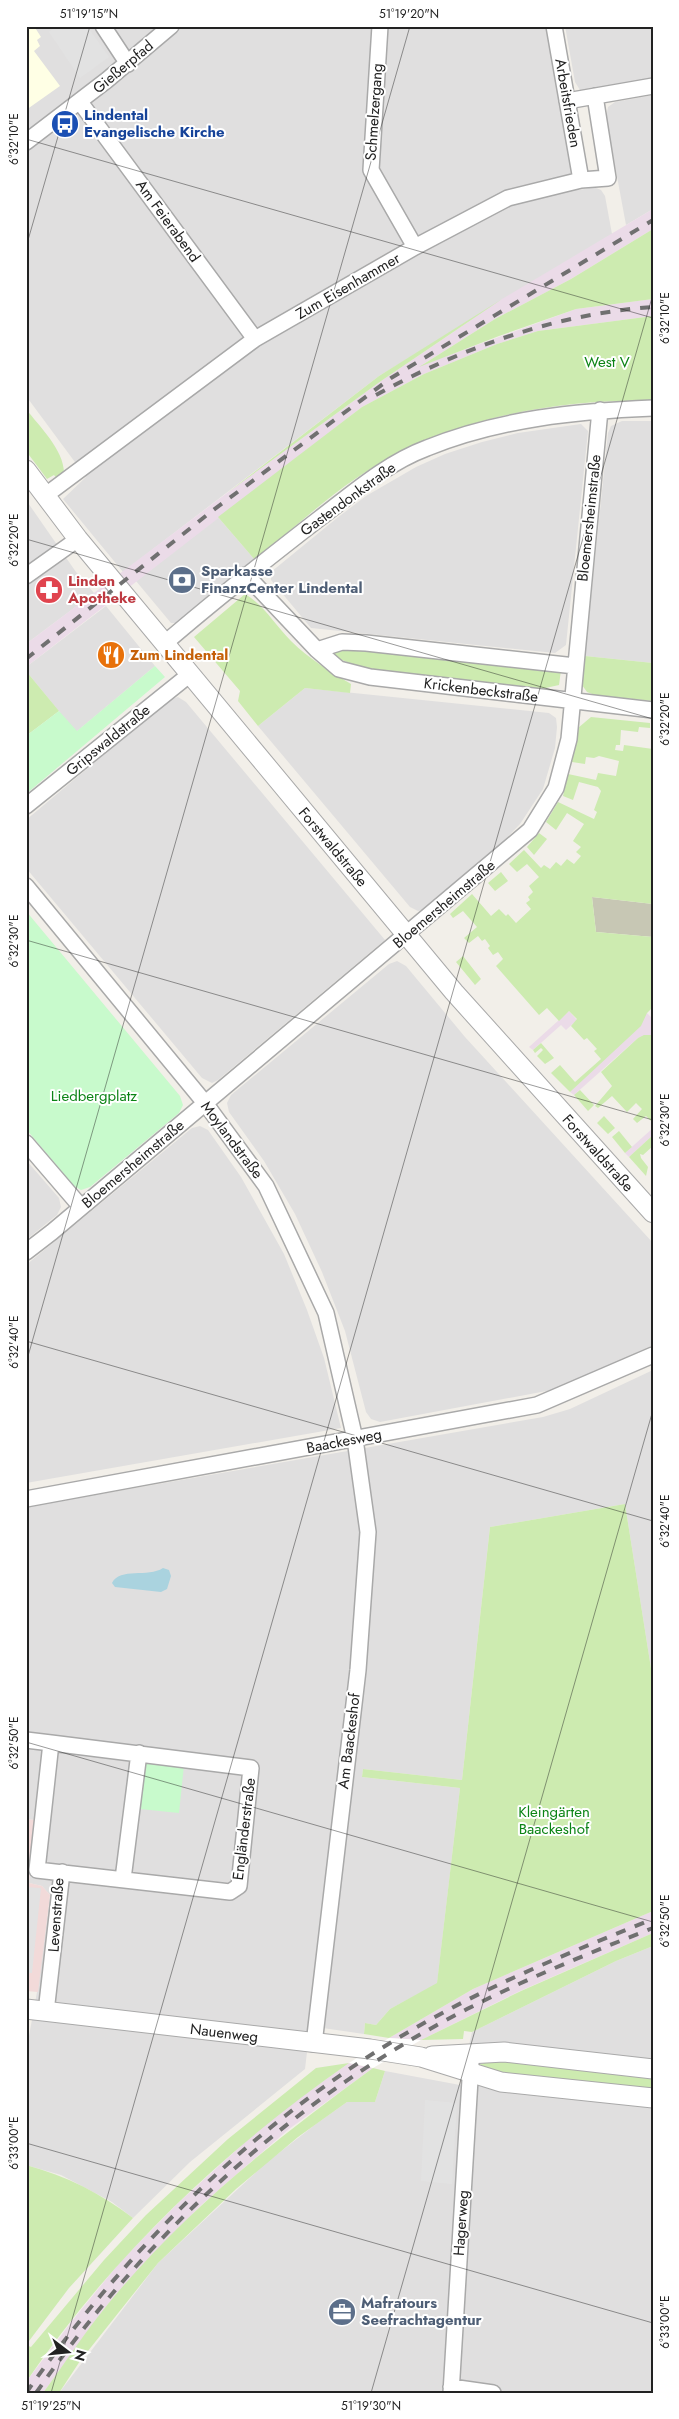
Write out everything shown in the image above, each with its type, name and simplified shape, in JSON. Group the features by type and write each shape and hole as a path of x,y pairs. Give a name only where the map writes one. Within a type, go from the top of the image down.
{"street":[{"path":"103,26 128,64"},
{"name":"Gießerpfad","path":"26,142 128,64 171,26"},
{"name":"Schmelzergang","path":"380,26 371,170 415,247"},
{"name":"Arbeitsfrieden","path":"554,26 581,180"},
{"path":"567,101 653,86"},
{"name":"Zum Eisenhammer","path":"46,495 255,339 415,247 508,198 581,180 608,178 595,96"},
{"name":"Am Feierabend","path":"80,102 255,339"},
{"name":"Gastendonkstraße","path":"164,644 246,575 379,473 425,448 466,434 509,424 600,410 653,408"},
{"name":"Bloemersheimstraße","path":"26,1252 407,935 530,830 556,788 569,739 600,410"},
{"name":"Forstwaldstraße","path":"26,470 78,540 407,935 510,1056 653,1213"},
{"path":"26,576 78,540"},
{"name":"Krickenbeckstraße","path":"246,575 316,650 340,669 370,677 653,710"},
{"path":"316,650 342,642 366,643 575,666"},
{"name":"Gripswaldstraße","path":"26,806 190,675"},
{"name":"Moylandstraße","path":"26,886 205,1104 266,1186 326,1313 355,1439"},
{"path":"26,1143 81,1207"},
{"name":"Baackesweg","path":"26,1499 536,1405 653,1355"},
{"name":"Am Baackeshof","path":"314,2044 364,1614 368,1532 355,1439"},
{"path":"26,1740 51,1743"},
{"name":"Engländerstraße","path":"51,1743 251,1768 239,1886 230,1892 62,1872"},
{"name":"Levenstraße","path":"46,2012 62,1872 37,1870 51,1743"},
{"path":"122,1879 138,1753"},
{"name":"Nauenweg","path":"26,2009 421,2057 501,2082 653,2098"},
{"name":"Nauenweg","path":"421,2057 504,2052 653,2069"},
{"name":"Hagerweg","path":"451,2390 472,2054"},
{"path":"451,2390 493,2393"}],"shaded area":[{"path":"26,26 549,26 579,190 594,187 601,190 605,196 612,234 379,376 123,572 63,499 86,477 26,396"},
{"path":"26,26 34,26 41,37 37,40 40,46 34,51 60,86 26,110"},
{"path":"56,26 87,26 109,57 80,78 49,32"},
{"path":"565,26 653,26 653,80 589,91 580,90 575,82"},
{"path":"653,95 653,209 626,225 606,117 608,107 615,102"},
{"path":"653,209 653,229 571,279 495,319 422,365 576,309 653,299 653,316 538,331 497,344 424,374 362,407 26,667 26,644 227,493 381,381 502,299"},
{"path":"622,421 653,421 653,663 585,656 608,433 611,426"},
{"path":"581,424 588,431 566,645 555,653 311,628 271,580 271,572 337,518 366,496 416,467 445,454 482,442 518,433"},
{"path":"26,500 76,572 94,593 26,644"},
{"path":"218,517 255,560 179,623 171,623 136,581"},
{"path":"106,606 155,666 76,732 26,671 26,667"},
{"path":"305,688 549,713 556,718 557,727 555,748 543,789 520,824 497,848 423,910 418,911 410,907 258,726"},
{"path":"178,697 186,702 385,940 218,1080 212,1083 202,1078 26,868 26,820 169,700"},
{"path":"592,897 653,904 653,937 596,932"},
{"path":"397,961 406,966 465,1037 653,1243 653,1345 557,1389 380,1422 371,1419 366,1412 345,1331 322,1272 295,1214 264,1161 229,1112 227,1103 231,1095 389,964"},
{"path":"569,1011 577,1020 566,1030 561,1025 533,1050 529,1047"},
{"path":"647,1013 653,1019 653,1035 638,1038 574,1095 570,1092"},
{"path":"200,1126 208,1130 241,1177 284,1254 324,1358 341,1428 26,1483 26,1265 192,1128"},
{"path":"653,1128 653,1135 629,1157 625,1153"},
{"path":"26,1160 59,1198 61,1207 57,1215 26,1240"},
{"path":"653,1370 653,1681 625,1504 490,1527 462,1780 363,1769 362,1777 460,1788 437,1984 390,2009 376,2025 365,2023 364,2034 316,2027 312,2053 307,2052 305,2069 190,2162 133,2218 112,2202 61,2175 26,2165 26,2036 29,2036 37,1992 50,1895 42,1886 29,1883 35,1820 26,1819 26,1507 543,1417 570,1409"},
{"path":"26,1819 35,1820 29,1883 42,1886 50,1895 38,1992 26,1991"},
{"path":"26,1887 41,1888 32,1973 26,1973"},
{"path":"653,1911 653,1933 520,1991 421,2040 389,2038 473,1989"},
{"path":"653,1946 653,2393 59,2393 158,2263 266,2163 316,2124 347,2102 375,2102 385,2071 460,2085 472,2032 616,1961"},
{"path":"349,2063 373,2068 289,2129 199,2207 108,2304 43,2393 26,2393 26,2382 121,2261 177,2204 274,2116"},
{"path":"425,2100 457,2103 452,2184 421,2181"}],"green space":[{"path":"653,229 653,299 576,309 419,367 495,319 571,279"},
{"path":"502,299 381,381 227,493 379,376"},
{"name":"West V","path":"653,316 653,401 614,401 536,409 460,428 423,442 388,459 342,488 255,560 218,517 362,407 424,374 497,344 538,331"},
{"path":"26,409 56,448 63,465 64,474 58,480 54,475 47,479 26,451"},
{"path":"245,594 264,609 285,635 305,653 351,684 350,693 305,688 258,726 238,701 240,691 194,637"},
{"path":"338,647 561,670 559,685 541,689 368,670 334,657 331,652"},
{"path":"585,656 653,663 653,701 595,695 587,692 582,685"},
{"path":"155,666 165,677 26,794 26,736 59,711 77,731"},
{"path":"26,671 59,711 26,736"},
{"path":"591,717 650,723 650,728 639,727 638,732 621,730 620,745 616,745 615,750 623,751 624,745 653,749 653,904 592,897 596,932 653,937 653,1007 647,1013 641,1026 570,1092 551,1073 560,1065 575,1082 601,1059 594,1051 597,1049 587,1038 584,1040 571,1026 577,1019 569,1011 559,1021 547,1008 539,1015 496,966 503,959 498,952 493,955 485,939 482,941 478,936 469,943 464,938 477,927 463,911 453,918 450,914 472,894 491,916 499,909 506,916 508,914 516,923 531,909 526,903 530,900 528,897 533,892 529,886 539,877 527,864 517,872 509,864 524,850 541,868 544,865 550,869 556,862 561,866 567,859 574,864 581,856 576,852 581,847 573,841 584,824 567,813 556,830 546,822 558,802 594,819 597,812 594,810 601,791 598,787 579,782 573,800 563,796 568,774 596,780 598,773 616,776 619,761 599,756 594,758 586,757 585,764 572,762 578,728"},
{"path":"539,833 547,839 534,855 527,847"},
{"path":"501,872 508,881 495,891 488,883"},
{"name":"Liedbergplatz","path":"26,911 180,1096 183,1105 179,1113 90,1187 81,1190 74,1186 26,1129"},
{"path":"463,956 481,979 475,985 456,962"},
{"path":"644,1035 653,1035 653,1123 646,1116 637,1123 633,1119 642,1109 636,1103 627,1112 612,1096 598,1108 595,1106 612,1086 601,1072 638,1038"},
{"path":"541,1043 554,1058 545,1064 537,1056 543,1050 541,1048 535,1053 533,1050"},
{"path":"580,1090 594,1105 588,1111 574,1095"},
{"path":"604,1116 615,1128 608,1134 597,1123"},
{"path":"619,1131 632,1147 625,1153 612,1137"},
{"path":"653,1135 653,1146 643,1155 640,1154 648,1167 646,1176 629,1157"},
{"name":"Kleingärten Baackeshof","path":"625,1504 653,1681 653,1911 473,1989 389,2038 364,2034 365,2023 376,2025 390,2009 437,1983 460,1788 362,1777 363,1769 462,1780 490,1527"},
{"path":"149,1761 184,1765 179,1813 140,1809 145,1765"},
{"path":"653,1933 653,1946 616,1961 472,2032 464,2031 463,2039 421,2040 521,1991"},
{"path":"504,2057 653,2076 653,2093 508,2075 478,2065"},
{"path":"349,2063 258,2132 173,2208 95,2291 26,2382 26,2345 31,2347 104,2260 146,2215 228,2139 316,2068"},
{"path":"373,2068 385,2071 375,2102 347,2102 298,2137 236,2189 158,2263 80,2361 59,2393 43,2393 108,2304 168,2238 233,2177 302,2121"},
{"path":"26,2165 55,2174 82,2186 133,2218 69,2288 26,2345"}],"water":[{"path":"163,1568 169,1570 171,1576 167,1589 161,1592 115,1587 112,1583 121,1575 157,1571"}],"pier":[{"path":"389,2038 421,2040 373,2068 349,2063"}],"railway":[{"path":"26,659 212,511 391,378 653,220"},
{"path":"376,395 442,362 510,336 580,317 653,307"},
{"path":"26,2393 67,2337 159,2231 208,2182 260,2136 315,2093 373,2054 433,2018 487,1990 653,1919"},
{"path":"36,2393 120,2285 166,2234 215,2186 267,2141 321,2099 378,2060 463,2011 543,1973 653,1928"}],"place":[{"name":"Lindental Evangelische Kirche","path":"65,124"},
{"name":"Sparkasse FinanzCenter Lindental","path":"182,580"},
{"name":"Linden Apotheke","path":"49,590"},
{"name":"Zum Lindental","path":"111,655"},
{"name":"Mafratours Seefrachtagentur","path":"342,2312"}]}
